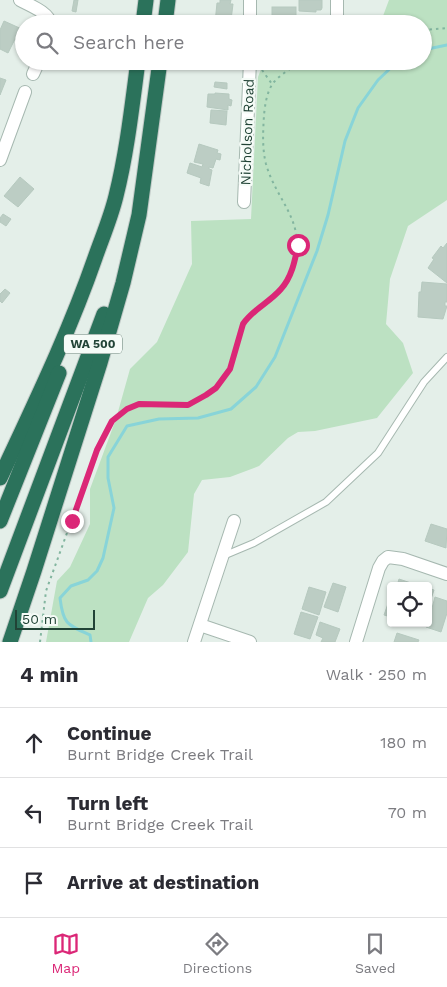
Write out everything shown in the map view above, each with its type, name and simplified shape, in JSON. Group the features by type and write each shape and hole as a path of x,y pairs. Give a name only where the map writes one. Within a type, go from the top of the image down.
{"highway":[{"path":"144,15 146,0"},
{"path":"166,15 168,0"},
{"name":"WA 500","path":"0,522 90,293 116,197 137,70"},
{"name":"WA 500","path":"0,591 121,266 135,214 159,70"},
{"path":"10,642 76,438 123,283 139,215 157,89"},
{"path":"0,478 79,302 108,222"}],"street":[{"path":"20,0 46,15"},
{"path":"250,0 250,15"},
{"path":"337,0 337,15"},
{"path":"33,74 35,70"},
{"name":"Nicholson Road","path":"244,202 250,70"},
{"path":"0,160 25,92"},
{"path":"194,642 234,521"},
{"path":"356,642 379,568 388,557 403,559 447,574"},
{"path":"200,625 250,642"}],"lane":[{"path":"222,556 254,543 326,502 378,453 424,382 447,357"}],"path":[{"path":"432,29 447,28"},
{"path":"40,642 46,591 97,450 112,421 127,409 139,404 188,405 216,388 230,369 243,324 253,311 281,289 290,276 298,245 297,233 270,174 262,137 265,109 272,84 290,70"}],"green space":[{"path":"389,0 447,0 447,200 408,226 390,279 386,324 403,343 413,373 377,418 315,431 298,432 288,438 259,466 230,477 202,480 194,494 188,552 163,585 148,598 129,642 46,642 57,581 70,567 90,524 90,489 116,419 130,369 157,342 192,264 191,221 251,219 258,77 261,70 432,70 432,15 383,15"}],"building":[{"path":"74,0 78,0 76,12 72,11"},
{"path":"220,0 231,0 230,4 233,4 232,15 216,15 217,3 220,3"},
{"path":"299,0 322,0 322,8 321,10 316,10 316,12 299,11"},
{"path":"272,7 296,7 296,15 272,15"},
{"path":"4,21 15,26 15,39 8,53 0,49 0,30"},
{"path":"0,78 6,80 0,95"},
{"path":"215,82 227,83 227,89 214,87"},
{"path":"208,94 229,94 229,99 232,100 231,106 228,105 228,110 207,107"},
{"path":"211,110 227,111 226,125 210,123"},
{"path":"199,144 218,150 217,153 221,154 220,160 216,159 213,168 209,167 212,170 209,186 200,183 201,178 187,173 190,163 202,167 203,164 194,162"},
{"path":"20,177 34,189 18,207 4,196"},
{"path":"3,214 11,219 6,226 0,222"},
{"path":"447,243 447,283 428,268 434,259 432,258 441,246 443,248"},
{"path":"422,282 447,284 447,302 445,302 445,306 447,306 443,319 418,317 419,292 421,292"},
{"path":"5,289 10,293 2,303 0,301 0,294"},
{"path":"431,524 447,529 446,548 425,541"},
{"path":"333,583 346,587 338,612 324,607"},
{"path":"309,587 326,592 319,615 302,609"},
{"path":"435,597 447,601 447,613 441,632 426,627 432,627 432,608"},
{"path":"301,612 318,617 310,639 294,634"},
{"path":"320,622 340,629 335,642 321,642 323,638 316,635"},
{"path":"397,633 419,640 418,642 394,642"}],"waterway":[{"path":"432,48 447,45"},
{"path":"91,642 90,635 71,626 65,618 60,598 71,586 88,580 97,571 103,558 114,508 108,478 108,457 127,426 159,419 198,418 231,409 256,387 275,357 317,251 328,215 345,141 358,108 378,80 389,70"}],"route":[{"path":"72,521 97,450 112,421 127,409 139,404 188,405 216,388 230,369 243,324 253,311 281,289 290,276 298,245"}]}
